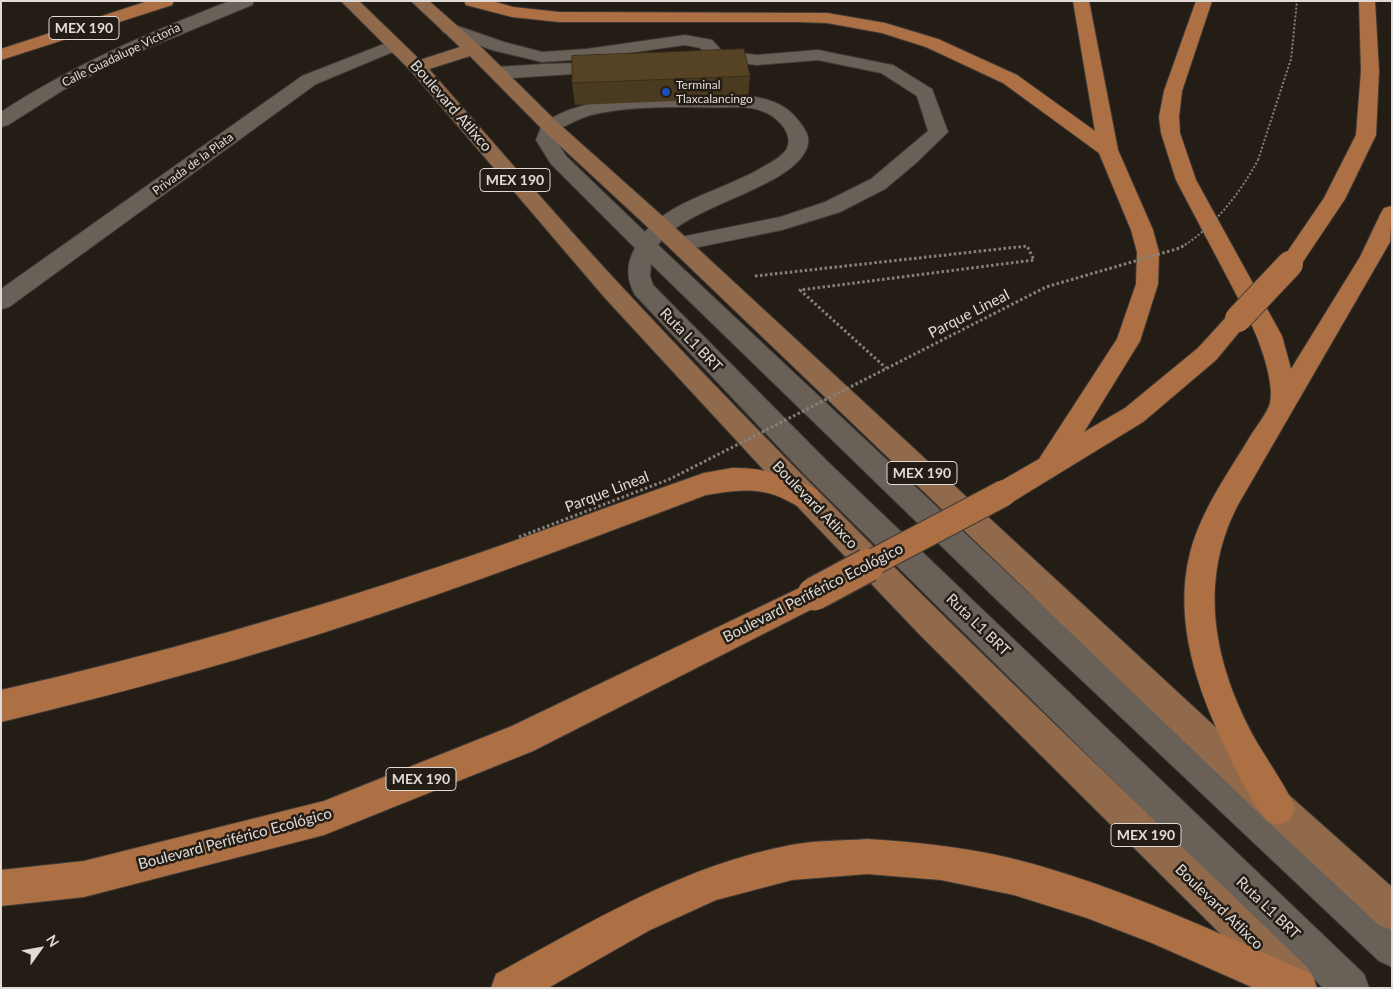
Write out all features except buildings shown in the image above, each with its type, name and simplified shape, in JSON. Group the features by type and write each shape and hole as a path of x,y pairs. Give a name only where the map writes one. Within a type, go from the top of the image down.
{"highway":[{"name":"MEX 190","path":"1,55 166,1"},
{"path":"472,1 512,12 559,17 798,16 827,18 886,28 932,43 1010,79 1108,150"},
{"path":"1048,467 1128,341 1148,284 1148,252 1142,230 1108,150 1081,1"},
{"path":"1204,1 1174,92 1169,116 1171,131 1177,157 1186,180 1270,336 1282,380 1283,404"},
{"name":"Boulevard Periférico Ecológico","path":"1,888 84,879 324,818 521,739 814,594 1004,493 1140,410 1206,354 1290,264 1334,199 1366,135 1370,71 1368,1"},
{"path":"1278,808 1248,762 1225,715 1210,672 1203,638 1200,608 1205,553 1212,529 1222,508 1369,262 1392,213"},
{"path":"1,706 188,660 302,626 455,575 704,484 735,478 751,478 790,488 807,498"},
{"path":"510,988 671,900 717,882 763,868 809,860 857,856 953,862 1002,873 1052,888 1129,916 1298,988"}],"main road":[{"name":"Boulevard Atlixco","path":"349,1 417,67 613,292 807,498 933,627 1302,988"},
{"path":"419,1 473,49 550,126"},
{"path":"417,67 473,49"},
{"name":"MEX 190","path":"662,239 727,289 1278,808 1392,912"}],"street":[{"name":"Calle Guadalupe Victoria","path":"1,121 56,87 161,34 246,1"},
{"path":"449,28 498,46 542,57 587,54 685,40 706,44 717,56"},
{"name":"Privada de la Plata","path":"1,301 309,80 394,45"},
{"path":"662,239 726,236 822,212 878,183 938,132 925,93 887,69 818,54 757,60 717,56 688,62"},
{"path":"497,73 544,69 633,66"},
{"path":"662,239 676,217 766,175 786,162 797,149 799,141 791,123 782,114 771,107 758,103 740,102 674,103 604,108 576,114 550,126 546,140 558,160 662,239 1010,594 1392,948"},
{"name":"Ruta L1 BRT","path":"662,239 638,273 640,283 649,296 817,470 1350,988"}],"path":[{"name":"Parque Lineal","path":"519,537 616,502 670,479 1046,287 1164,254 1180,248 1193,240 1242,188 1258,160 1291,60 1297,1"},
{"path":"727,289 755,275 1027,246 1034,260 800,290 886,368"}],"place":[{"name":"Terminal Tlaxcalancingo","path":"666,92"}]}
